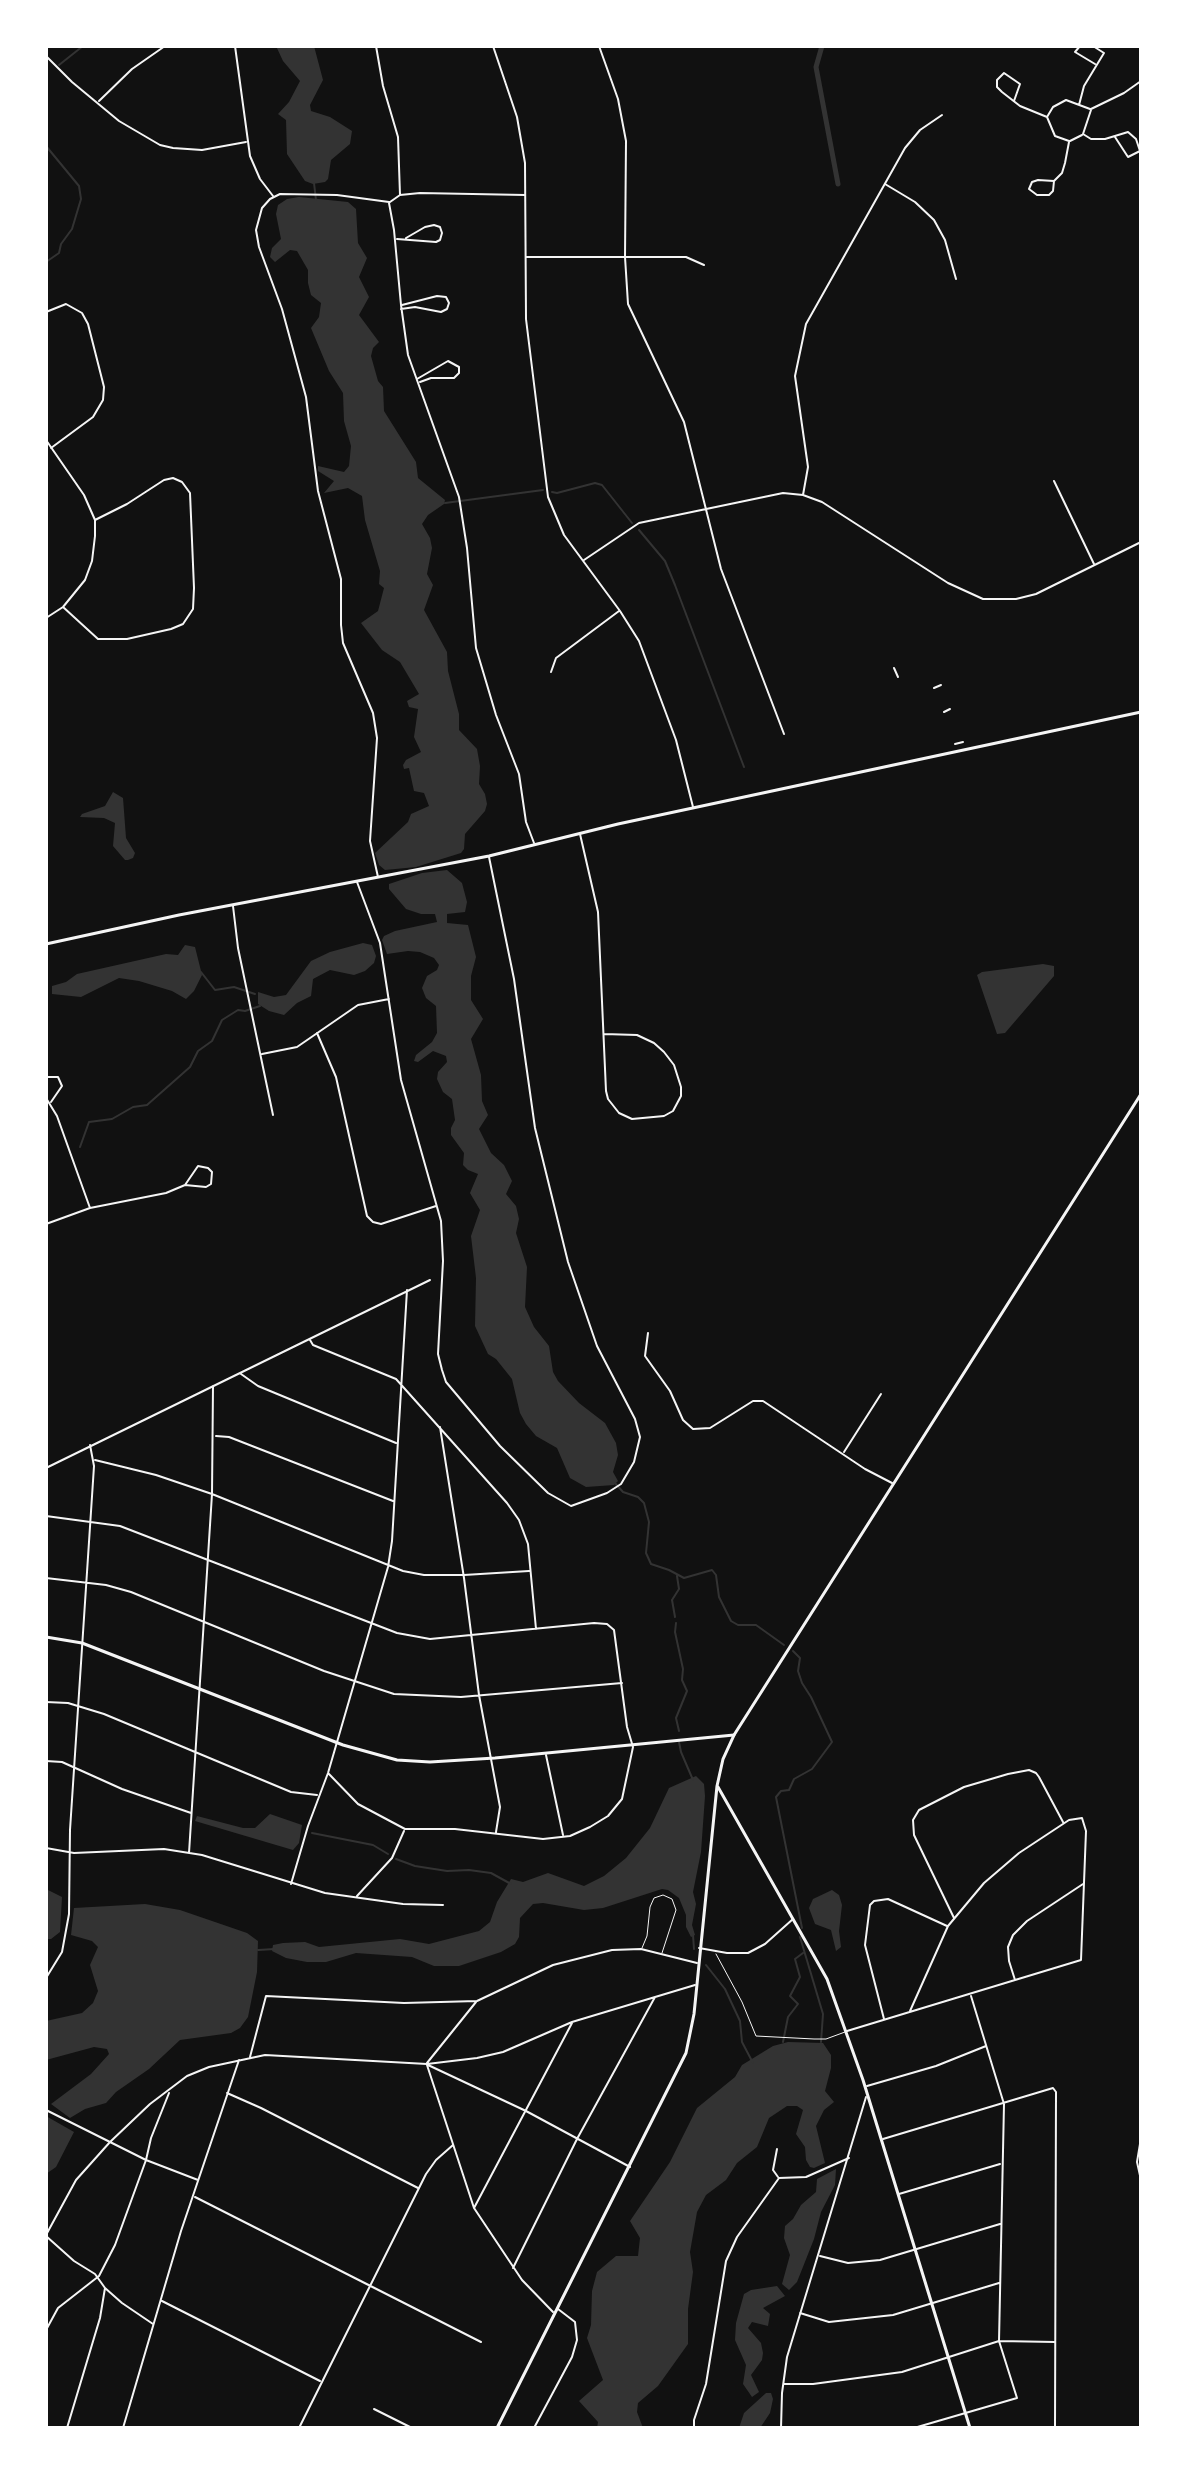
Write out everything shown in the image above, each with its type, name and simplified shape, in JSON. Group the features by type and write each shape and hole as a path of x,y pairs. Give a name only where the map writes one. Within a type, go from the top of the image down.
{"main road":[{"path":"46,944 489,856 579,833 1141,712"},
{"path":"497,2428 682,2063 692,2024 717,1786 723,1759 734,1735 1141,1094"},
{"path":"46,1637 82,1643 336,1742 413,1762 633,1747 688,1738 734,1735"},
{"path":"717,1786 822,1968 865,2086 970,2428"}],"street":[{"path":"97,102 132,69 165,46"},
{"path":"235,46 241,73 246,142 260,179 274,197"},
{"path":"376,46 383,86 398,137 400,195"},
{"path":"493,46 522,141 525,163 527,328 547,489 560,528 639,641 676,740 693,808"},
{"path":"599,46 618,99 625,133 628,304 684,422 721,569 784,734"},
{"path":"1080,46 1075,52 1096,65"},
{"path":"1079,105 1084,86 1104,53 1093,46"},
{"path":"46,56 97,102 146,139 173,148 215,149 246,142"},
{"path":"1014,101 1020,84 1004,73 997,80 997,87 1014,101 1047,117 1055,136 1069,141 1083,134 1091,109"},
{"path":"1047,117 1053,107 1066,100 1091,109 1141,81"},
{"path":"803,495 808,467 795,376 803,336 884,184 913,138 942,115"},
{"path":"1083,134 1093,139 1128,132 1136,139 1140,151 1128,157 1115,137"},
{"path":"1054,181 1038,180 1032,182 1029,189 1037,195 1049,195 1054,181 1063,170 1069,141"},
{"path":"884,184 915,202 934,220 945,240 956,279"},
{"path":"378,877 370,841 377,738 373,713 343,643 341,579 318,491 306,397 282,309 257,242 257,218 262,208 274,197 286,193 389,202 400,195 451,192 525,195"},
{"path":"389,202 408,355 459,497 476,648 496,715 517,767 526,822 534,843"},
{"path":"395,239 436,242 442,233 440,227 434,225 406,238"},
{"path":"525,257 686,257 704,265"},
{"path":"437,296 446,297 449,303 447,309 441,312 401,307 437,296"},
{"path":"46,312 66,304 82,313 88,324 104,387 103,400 93,417 51,448"},
{"path":"448,361 459,367 459,373 454,378 418,380 448,361"},
{"path":"46,440 84,495 95,520 89,571 79,589 63,607 46,618"},
{"path":"63,607 98,639 127,639 171,629 183,624 193,609 190,493 182,482 173,478 164,480 95,520"},
{"path":"1054,481 1094,565"},
{"path":"583,561 639,523 775,493 803,495 837,511 948,583 983,599 1005,600 1036,594 1141,542"},
{"path":"551,672 556,658 620,611"},
{"path":"894,668 898,677"},
{"path":"934,688 941,685"},
{"path":"944,712 950,709"},
{"path":"955,744 963,742"},
{"path":"579,833 598,912 606,1091 612,1106 625,1116 646,1118 664,1116 673,1111 681,1096 674,1065 659,1048 631,1034 604,1034"},
{"path":"357,882 382,950 406,1102 437,1206 443,1244 438,1354 446,1382 500,1446 548,1493 569,1505 612,1491 621,1484 636,1456 639,1431 597,1346 568,1262 535,1128 514,979 489,856"},
{"path":"233,905 238,948 273,1115"},
{"path":"262,1054 297,1047 358,1005 390,999"},
{"path":"317,1033 336,1077 366,1215 373,1222 381,1224 437,1206"},
{"path":"46,1077 58,1077 62,1086 50,1103"},
{"path":"46,1098 57,1116 90,1208"},
{"path":"46,1224 90,1208 166,1193 185,1185 206,1187 211,1184 212,1172 198,1166 185,1185"},
{"path":"46,1468 430,1280"},
{"path":"291,1884 318,1795 328,1773 388,1567 407,1290"},
{"path":"648,1333 645,1356 670,1391 683,1420 693,1429 710,1428 759,1400 893,1483"},
{"path":"309,1339 313,1345 386,1374 400,1384 519,1520 528,1544 536,1629"},
{"path":"240,1373 258,1386 397,1443"},
{"path":"189,1853 215,1436 213,1386"},
{"path":"843,1453 881,1394"},
{"path":"440,1427 464,1575 479,1695 500,1807 496,1833"},
{"path":"215,1436 229,1437 394,1502"},
{"path":"46,1978 60,1957 67,1932 93,1460 90,1445"},
{"path":"93,1460 156,1475 212,1494 388,1567 424,1575 529,1571"},
{"path":"46,1516 120,1526 397,1633 430,1639 585,1623 607,1625 614,1630 628,1734 633,1747 626,1789 620,1804 608,1816 563,1837 543,1839 496,1833 405,1829 358,1804 328,1773"},
{"path":"46,1578 131,1592 376,1690 398,1695 444,1697 623,1683"},
{"path":"46,1702 80,1706 299,1795 318,1795"},
{"path":"546,1754 563,1837"},
{"path":"46,1761 62,1762 122,1789 192,1814"},
{"path":"954,1919 914,1835 913,1820 923,1807 952,1792 1029,1770 1036,1773 1064,1823"},
{"path":"846,2032 1081,1960 1086,1831 1082,1818 1064,1823 1019,1853 984,1883 948,1926 910,2011"},
{"path":"356,1897 392,1858 405,1829"},
{"path":"46,1848 70,1853 164,1849 189,1853 325,1893 403,1904 443,1905"},
{"path":"1015,1981 1009,1961 1009,1944 1013,1935 1027,1921 1084,1883"},
{"path":"884,2019 865,1945 870,1905 874,1901 888,1899 948,1926"},
{"path":"699,1948 743,1954 765,1944 794,1919"},
{"path":"250,2057 266,1996 379,2002 477,2001 553,1965 600,1952 641,1949 697,1963"},
{"path":"154,2325 105,2288 97,2277 46,2235 76,2180 150,2104 187,2076 250,2057 317,2056 427,2064 465,2060 503,2052 572,2022 695,1985"},
{"path":"914,2428 1017,2398 999,2341 1004,2104 971,1994"},
{"path":"513,2268 577,2139 655,1996"},
{"path":"427,2064 477,2001"},
{"path":"474,2208 572,2022"},
{"path":"865,2086 975,2053 987,2046"},
{"path":"123,2428 181,2231 239,2060"},
{"path":"427,2064 526,2111 630,2167"},
{"path":"427,2064 474,2208 530,2291 575,2322 577,2340 572,2357 534,2428"},
{"path":"881,2139 1053,2088 1056,2092 1055,2428"},
{"path":"46,2330 58,2308 97,2277 121,2231 170,2089"},
{"path":"227,2093 419,2189"},
{"path":"781,2428 787,2357 866,2096"},
{"path":"46,2110 146,2160 199,2181"},
{"path":"1141,2138 1137,2156 1141,2180"},
{"path":"299,2428 419,2189 436,2160 453,2145"},
{"path":"777,2149 773,2170 779,2178"},
{"path":"779,2178 806,2177 849,2158"},
{"path":"899,2195 1001,2163"},
{"path":"694,2428 706,2384 726,2261 742,2231 779,2178"},
{"path":"194,2196 481,2342"},
{"path":"819,2256 848,2263 880,2260 1001,2224"},
{"path":"800,2313 829,2322 893,2315 1000,2283"},
{"path":"67,2428 100,2318 105,2288"},
{"path":"161,2300 322,2382"},
{"path":"783,2383 813,2384 902,2372 999,2341 1055,2342"},
{"path":"374,2409 412,2428"}],"lane":[{"path":"641,1949 647,1936 650,1907 654,1898 663,1895 672,1899 676,1910 662,1953"},
{"path":"715,1952 756,2036 826,2039 846,2032"}],"shaded area":[{"path":"276,46 314,46 323,80 310,105 311,111 330,117 352,131 350,144 331,160 325,182 313,184 305,181 287,154 286,120 278,114 289,102 300,81 283,61"},
{"path":"299,197 348,202 356,209 358,243 367,258 359,277 369,297 359,315 379,342 371,356 378,381 383,387 384,411 416,462 418,478 445,500 422,524 432,548 427,574 433,585 424,610 447,652 448,671 459,714 459,730 477,749 479,784 487,804 485,811 465,834 461,853 416,867 385,870 379,865 375,853 408,822 411,814 429,806 424,793 414,791 409,768 404,769 403,765 421,752 414,737 418,709 409,707 407,701 419,694 400,662 382,650 361,623 378,611 384,588 379,584 380,571 365,520 362,496 348,488 324,493 334,481 318,471 318,466 344,472 349,466 351,446 344,421 343,393 329,371 311,328 319,317 321,303 311,295 308,270 297,251 290,250 275,262 270,257 272,248 281,239 276,214 278,205 287,199"},
{"path":"113,792 123,798 126,838 135,853 128,860 113,846 115,823 104,818 80,817 105,806"},
{"path":"447,870 462,883 467,902 465,912 447,914 447,923 468,925 476,957 471,976 471,1000 483,1019 471,1039 481,1075 482,1101 488,1115 479,1129 491,1153 504,1165 512,1181 506,1194 516,1206 519,1219 516,1233 527,1267 525,1307 534,1327 549,1346 553,1372 558,1381 579,1403 605,1423 616,1443 618,1455 613,1472 618,1481 614,1485 586,1487 570,1478 557,1448 536,1436 526,1424 520,1413 512,1379 488,1354 475,1326 476,1278 471,1236 480,1210 470,1193 478,1174 463,1165 464,1153 451,1135 455,1120 452,1099 443,1092 437,1079 438,1072 447,1062 446,1056 433,1051 418,1062 414,1061 437,1033 436,1006 426,998 422,988 427,976 439,965 434,958 420,952 387,954 382,940 395,931 437,922 435,914 406,909 389,889 389,884 422,873"},
{"path":"363,943 372,945 376,956 374,963 365,971 354,975 330,970 313,979 311,996 284,1015 258,1004 258,992 274,997 286,995 311,961"},
{"path":"185,945 195,947 202,975 186,999 172,991 119,978 81,997 52,994 52,986 66,982 77,974 166,954 178,955"},
{"path":"1043,964 1054,966 1054,976 1005,1033 997,1034 977,975"},
{"path":"696,1776 704,1784 705,1796 701,1852 693,1892 696,1904 692,1925 695,1935 691,1937 679,1898 662,1889 603,1908 584,1910 533,1904 520,1918 519,1937 515,1944 459,1966 434,1966 412,1957 356,1953 326,1962 307,1962 286,1958 272,1951 273,1945 305,1942 319,1947 400,1939 429,1944 479,1931 490,1922 497,1902 511,1879 523,1882 548,1873 584,1886 604,1876 626,1858 650,1828 669,1788"},
{"path":"270,1814 302,1825 299,1843 293,1850 195,1821 197,1816 243,1828 255,1828"},
{"path":"46,1889 62,1897 60,1932 51,1939 46,1939"},
{"path":"832,1890 839,1895 842,1905 841,1947 836,1951 831,1930 815,1924 809,1908 813,1899"},
{"path":"145,1904 180,1910 247,1933 258,1941 257,1972 248,2017 240,2028 231,2033 180,2040 106,2103 85,2109 70,2118 51,2104 91,2074 109,2054 107,2049 94,2047 46,2060 46,2021 82,2013 93,2003 98,1991 90,1965 98,1947 92,1941 71,1935 74,1908"},
{"path":"788,2042 823,2043 831,2055 825,2091 834,2102 824,2110 816,2126 825,2163 814,2168 806,2160 805,2147 796,2134 803,2110 797,2106 787,2106 769,2118 757,2147 737,2163 726,2180 706,2195 697,2212 690,2252 693,2272 688,2309 688,2344 658,2386 638,2403 637,2412 643,2428 597,2428 598,2422 579,2401 603,2380 587,2338 597,2272 616,2256 638,2256 640,2238 630,2221 670,2162 697,2108 735,2077 742,2065 773,2046"},
{"path":"46,2116 74,2132 56,2167 46,2174"},
{"path":"836,2169 835,2185 821,2212 797,2282 789,2290 782,2284 790,2255 784,2238 785,2226 816,2192 817,2179"},
{"path":"777,2286 785,2296 763,2308 770,2314 768,2326 752,2322 748,2328 761,2343 763,2353 762,2360 751,2375 759,2392 752,2397 743,2384 746,2365 735,2340 736,2323 744,2294"},
{"path":"766,2393 771,2393 773,2399 770,2413 760,2428 739,2428 744,2413"}],"waterway":[{"path":"59,65 83,46"},
{"path":"822,46 816,67 838,184"},
{"path":"46,146 79,186 81,199 72,229 61,244 59,253 46,262"},
{"path":"314,183 316,200"},
{"path":"552,492 595,483 602,485 632,523"},
{"path":"445,503 543,490"},
{"path":"639,530 665,561 744,767"},
{"path":"201,972 215,990 234,987 255,994"},
{"path":"80,1147 89,1122 112,1119 133,1107 147,1105 190,1067 198,1051 212,1041 222,1020 238,1010 260,1006"},
{"path":"615,1483 623,1492 638,1497 644,1503 649,1522 646,1553 651,1564 684,1578 712,1570 716,1575 719,1597 731,1621 738,1625 756,1625 784,1645"},
{"path":"675,1617 672,1600 679,1589 677,1576"},
{"path":"676,1623 682,1680 687,1691 676,1718 679,1731"},
{"path":"793,1651 800,1658 798,1671 802,1683 832,1742 812,1769 794,1779 789,1790 781,1791 776,1797 802,1928"},
{"path":"679,1742 693,1780"},
{"path":"312,1833 373,1845 388,1854"},
{"path":"396,1859 415,1866 447,1871 491,1873 511,1884"},
{"path":"693,1935 694,1949"},
{"path":"800,1937 823,2014 821,2042"},
{"path":"258,1950 275,1949"},
{"path":"783,2042 788,2017 798,2004 790,1996 800,1977 795,1959 803,1953"},
{"path":"706,1965 725,1989 740,2021 742,2042 753,2063"}]}
